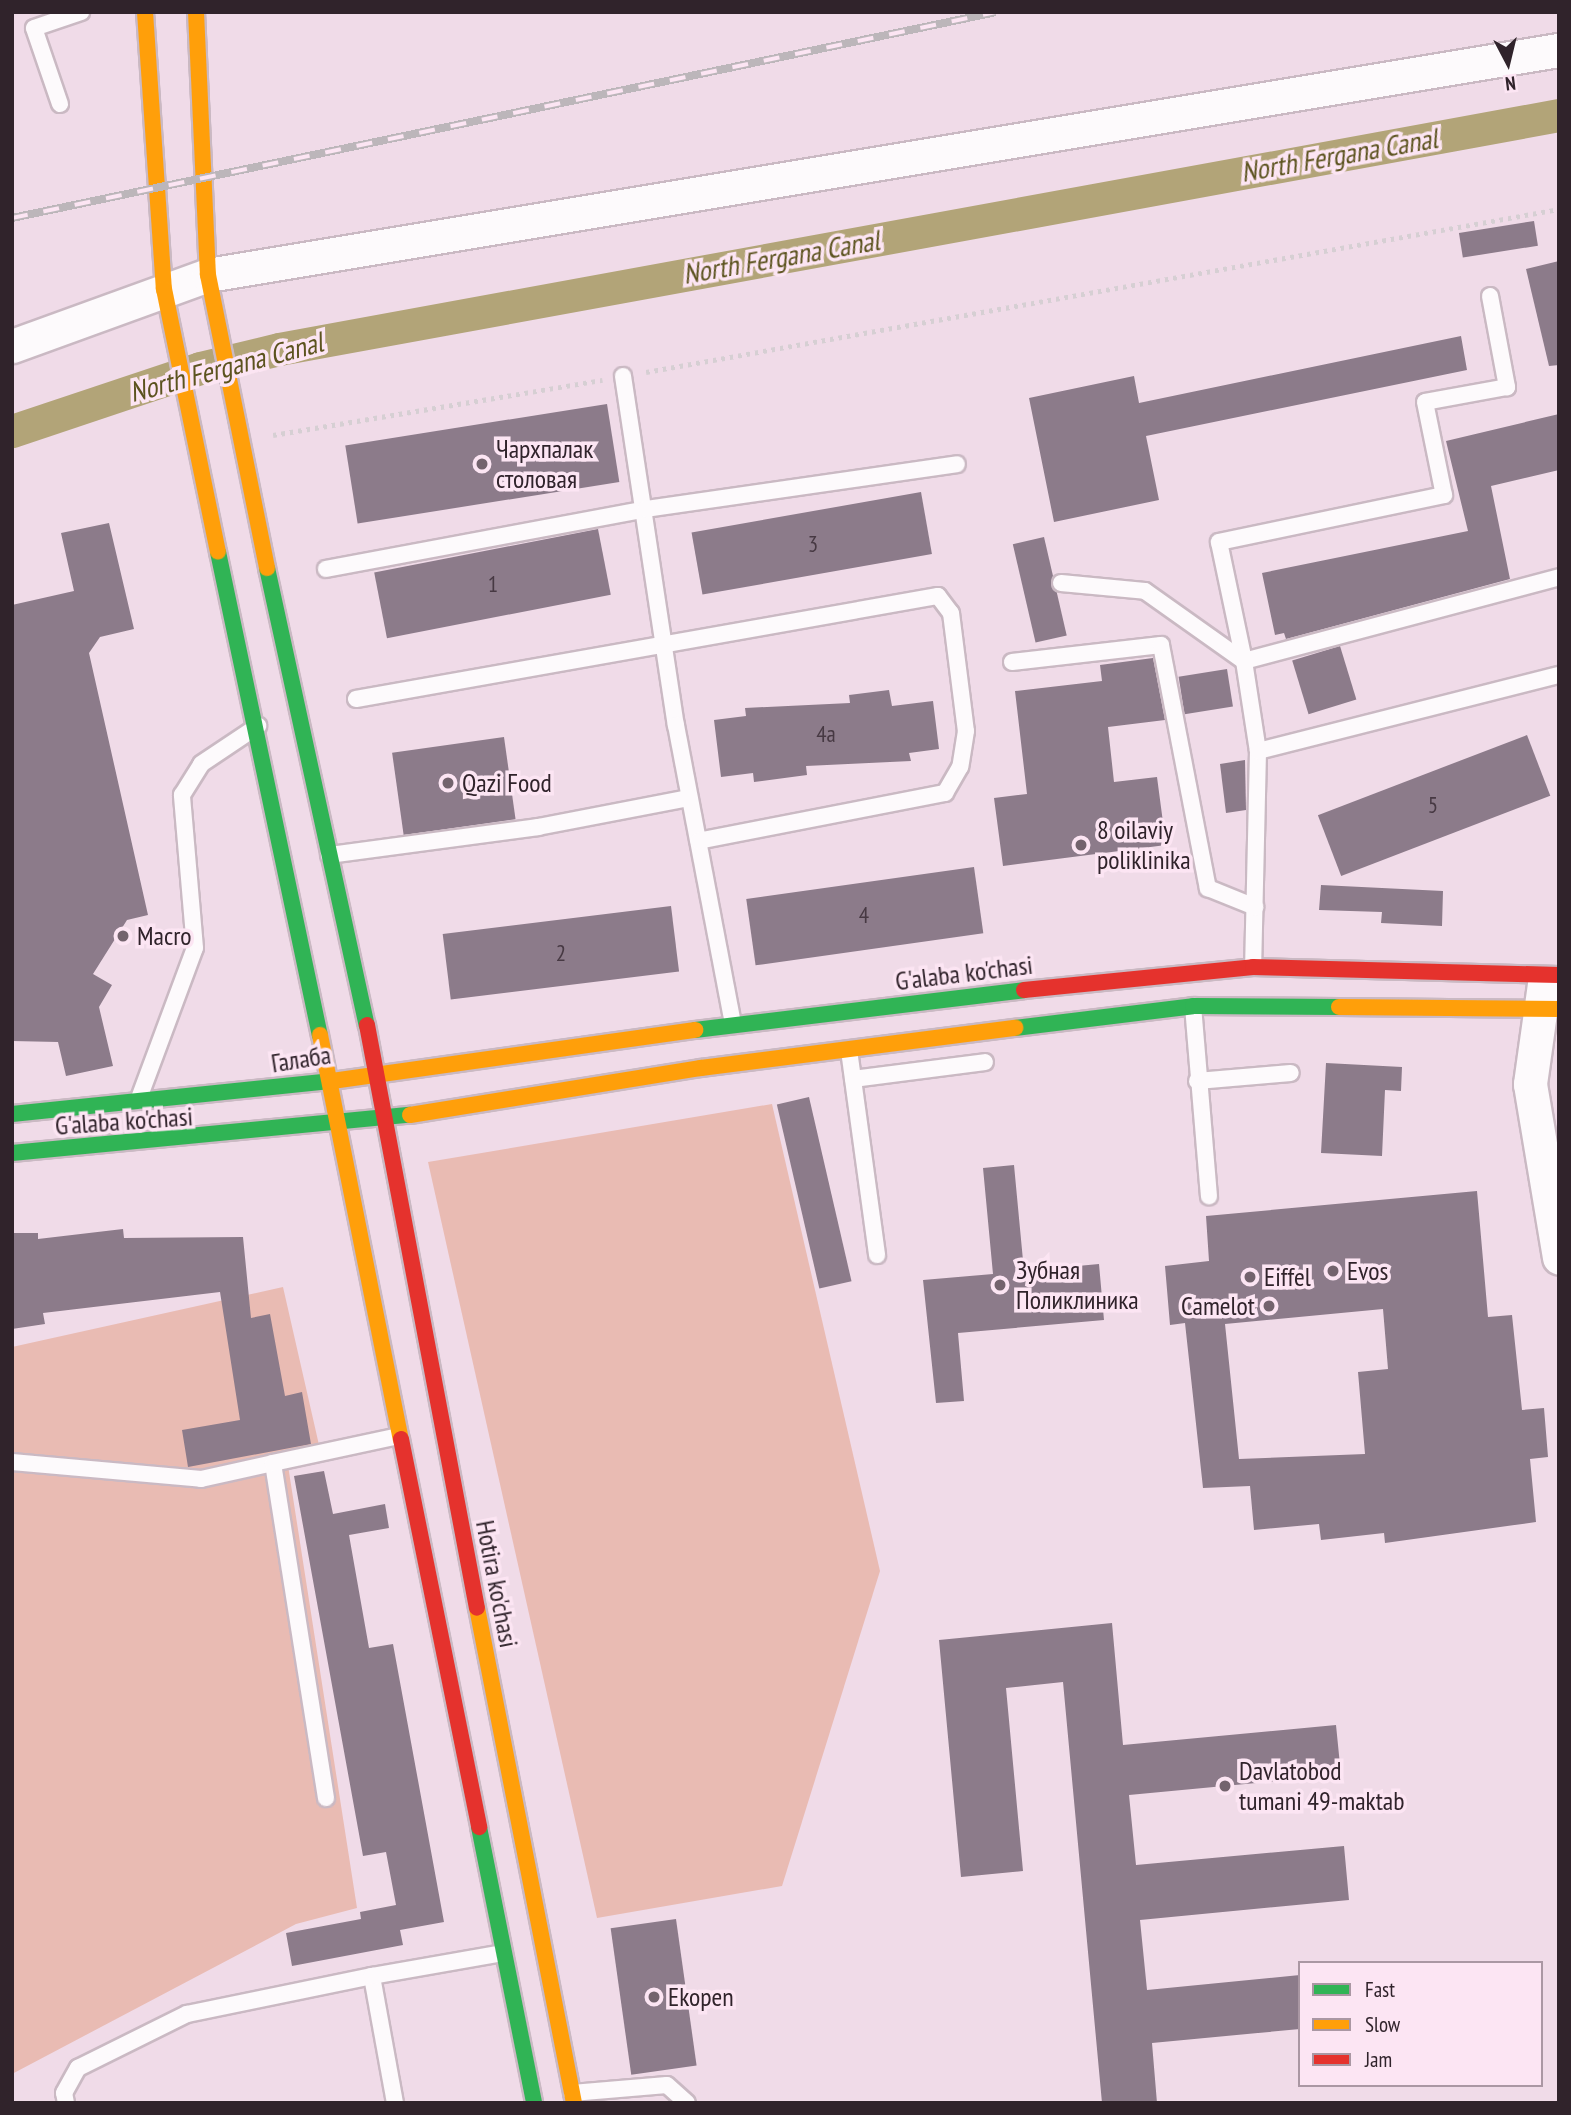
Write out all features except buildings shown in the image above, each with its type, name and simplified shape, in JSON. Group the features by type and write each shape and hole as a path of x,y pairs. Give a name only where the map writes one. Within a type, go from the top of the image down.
{"main road":[{"path":"145,12 164,289 191,432 257,726 335,1127 534,2103"},
{"name":"Hotira ko'chasi","path":"195,12 208,275 236,429 378,1073 384,1118 573,2098"},
{"path":"197,59 215,12"},
{"name":"G'alaba ko'chasi","path":"378,1073 733,1025 1253,967 1552,974"},
{"path":"335,1127 849,1048 1193,1006 1549,1009"},
{"name":"Галаба","path":"232,1095 378,1073"},
{"name":"G'alaba ko'chasi","path":"12,1114 232,1095"},
{"name":"G'alaba ko'chasi","path":"12,1153 239,1137 335,1127"}],"street":[{"path":"12,346 208,275 1559,50"},
{"path":"1552,974 1549,1009 1530,1084 1559,1258"}],"lane":[{"path":"60,104 34,28 81,12"},
{"path":"1253,967 1258,751 1244,660 1219,542 1444,495 1425,402 1507,387 1490,296"},
{"path":"623,376 646,509 689,798 733,1025"},
{"path":"326,569 646,509 957,464"},
{"path":"1061,583 1144,592 1244,660 1559,578"},
{"path":"356,699 938,596 951,613 958,648 965,731 960,767 945,793 699,841"},
{"path":"1012,662 1161,645 1208,888 1255,906"},
{"path":"1258,751 1559,675"},
{"path":"136,1105 195,948 182,795 201,764 257,726"},
{"path":"329,855 538,827 689,798"},
{"path":"1193,1006 1197,1081 1209,1195"},
{"path":"849,1048 877,1255"},
{"path":"853,1079 985,1062"},
{"path":"1197,1081 1291,1073"},
{"path":"12,1462 201,1479 399,1436"},
{"path":"273,1463 326,1798"},
{"path":"66,2103 64,2093 78,2068 187,2014 372,1976 503,1954"},
{"path":"372,1976 395,2103"},
{"path":"573,2098 667,2085 687,2103"}],"path":[{"path":"267,436 623,376 1559,209"}],"shaded area":[{"path":"772,1104 880,1571 782,1886 597,1918 428,1162"},
{"path":"283,1287 319,1445 287,1459 357,1908 296,1924 12,2074 12,1347"}],"waterway":[{"name":"North Fergana Canal","path":"12,431 200,368 279,349 1559,115"}],"railway":[{"path":"12,218 996,12"}],"traffic: fast":[{"path":"218,552 320,1035"},
{"path":"267,568 367,1025"},
{"path":"695,1030 1024,990"},
{"path":"1015,1028 1193,1006 1339,1007"},
{"path":"12,1114 332,1081"},
{"path":"12,1153 410,1115"},
{"path":"479,1827 534,2103"}],"traffic: slow":[{"path":"145,12 164,289 218,552"},
{"path":"196,12 208,275 267,568"},
{"path":"1339,1007 1559,1009"},
{"path":"410,1115 701,1068 1015,1028"},
{"path":"332,1081 695,1030"},
{"path":"320,1035 401,1439"},
{"path":"477,1608 574,2103"}],"traffic: jam":[{"path":"1024,990 1253,967 1559,975"},
{"path":"367,1025 477,1608"},
{"path":"401,1439 479,1827"}],"place":[{"name":"Чархпалак столовая","path":"482,464"},
{"name":"Qazi Food","path":"448,783"},
{"name":"8 oilaviy poliklinika","path":"1081,845"},
{"name":"Macro","path":"123,936"},
{"name":"Evos","path":"1333,1271"},
{"name":"Eiffel","path":"1250,1277"},
{"name":"Зубная Поликлиника","path":"1000,1285"},
{"name":"Camelot","path":"1269,1306"},
{"name":"Davlatobod tumani 49-maktab","path":"1225,1786"},
{"name":"Ekopen","path":"654,1997"}]}
